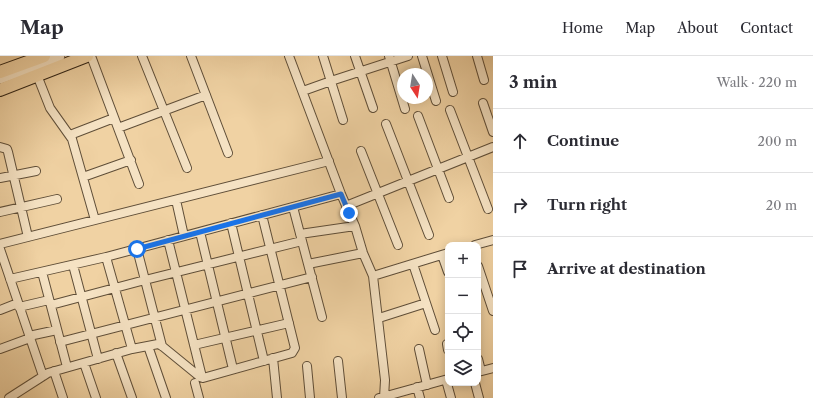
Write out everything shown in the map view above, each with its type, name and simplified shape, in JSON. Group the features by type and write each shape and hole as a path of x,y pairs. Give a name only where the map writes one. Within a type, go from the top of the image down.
{"main road":[{"path":"0,78 37,66 59,56"},
{"path":"0,85 73,56"},
{"path":"0,90 87,56"},
{"path":"0,72 39,57"}],"street":[{"path":"91,56 139,184"},
{"path":"142,56 187,168"},
{"path":"191,56 228,153"},
{"path":"289,56 341,194 355,226 363,253 374,276 385,380 382,397 445,380"},
{"path":"323,56 344,120"},
{"path":"355,56 373,108"},
{"path":"303,91 390,59 408,56"},
{"path":"422,56 436,101"},
{"path":"442,56 453,92"},
{"path":"477,56 484,80"},
{"path":"390,59 405,109"},
{"path":"37,76 50,108 70,134 95,220"},
{"path":"118,128 206,95"},
{"path":"483,103 493,132"},
{"path":"450,110 488,209"},
{"path":"418,116 449,198"},
{"path":"70,134 114,118"},
{"path":"386,124 429,235"},
{"path":"0,147 7,149 8,152 28,237"},
{"path":"346,206 493,147"},
{"path":"361,151 398,245"},
{"path":"83,177 130,160"},
{"path":"0,244 329,161"},
{"path":"0,178 36,172"},
{"path":"10,279 106,257 341,194"},
{"path":"0,212 57,199"},
{"path":"176,200 184,236"},
{"path":"293,206 322,317"},
{"path":"9,398 48,373 116,353 158,344 202,377 207,377 292,353 295,348 262,215"},
{"path":"231,223 264,361"},
{"path":"0,310 19,305 82,297 271,249 301,238 355,226"},
{"path":"200,232 233,370"},
{"path":"168,240 202,377"},
{"path":"481,243 493,240"},
{"path":"0,249 4,272 10,279 43,376"},
{"path":"137,249 162,346"},
{"path":"308,264 363,253"},
{"path":"374,276 445,254"},
{"path":"106,257 132,349"},
{"path":"413,264 435,330"},
{"path":"73,265 98,358"},
{"path":"42,272 67,367"},
{"path":"481,275 493,310"},
{"path":"60,342 312,277"},
{"path":"379,318 426,303"},
{"path":"194,346 289,323"},
{"path":"0,349 30,337 57,330"},
{"path":"148,346 166,398"},
{"path":"419,349 427,385"},
{"path":"116,353 132,398"},
{"path":"273,358 277,398"},
{"path":"338,362 342,398"},
{"path":"84,363 96,398"},
{"path":"306,366 310,398"},
{"path":"481,371 493,368"},
{"path":"54,371 63,398"},
{"path":"195,383 199,398"},
{"path":"448,386 451,398"},
{"path":"476,386 479,398"},
{"path":"417,387 420,398"}],"route":[{"path":"137,249 341,194 349,213"}]}
